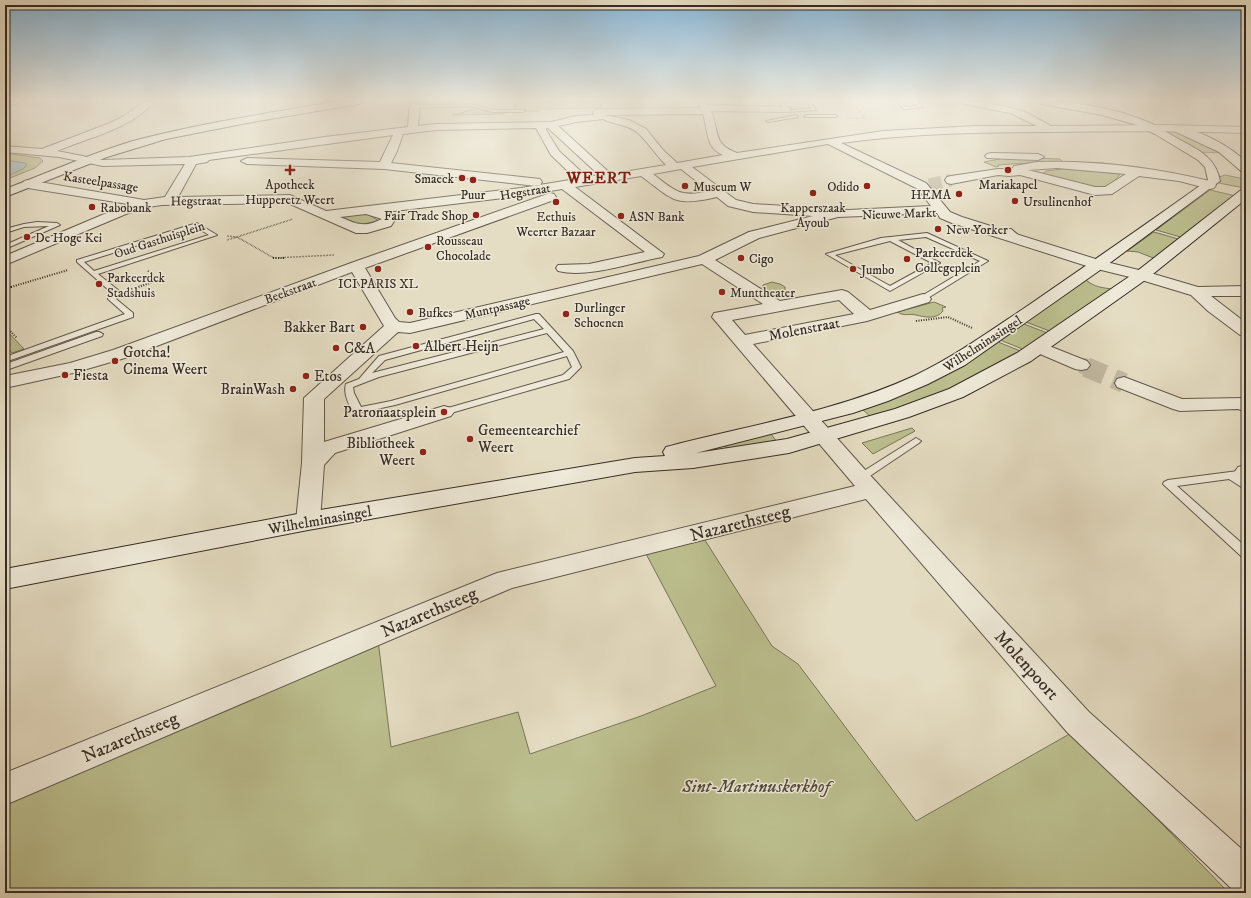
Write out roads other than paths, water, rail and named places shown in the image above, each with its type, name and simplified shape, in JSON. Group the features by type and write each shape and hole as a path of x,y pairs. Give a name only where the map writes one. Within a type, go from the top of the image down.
{"street":[{"path":"43,153 69,143"},
{"path":"5,183 74,157 123,143"},
{"path":"5,193 87,160 141,143"},
{"path":"193,160 304,143"},
{"path":"384,166 395,143"},
{"path":"549,143 555,153 585,182"},
{"path":"568,143 609,178"},
{"name":"Nieuwe Markt","path":"652,143 659,152 732,203 753,208 835,214 941,209 945,215 993,232 1098,265 1142,275 1197,292"},
{"path":"715,143 722,152 738,157"},
{"path":"5,149 74,157 103,163 193,160 384,166 568,187 585,182 818,143"},
{"path":"833,143 925,186 941,209"},
{"path":"1179,143 1192,150 1220,173"},
{"path":"1210,143 1236,157 1246,170"},
{"path":"991,156 1103,160 1180,178"},
{"path":"170,200 193,160"},
{"path":"951,180 998,172 1009,173 1034,165 1070,166 1180,178 1246,170"},
{"path":"1018,170 1095,191 1108,191 1135,172"},
{"path":"643,172 674,194 683,198 693,198 719,193"},
{"name":"Wilhelminasingel","path":"635,465 686,448 846,409 881,397 922,380 958,362 1098,265 1220,173"},
{"name":"Kasteelpassage","path":"28,184 146,203"},
{"path":"568,187 663,261"},
{"name":"Hegstraat","path":"324,215 568,187"},
{"name":"Beekstraat","path":"5,382 73,368 119,354 568,187"},
{"name":"Wilhelminasingel","path":"5,579 308,521 635,465 693,461 789,446 902,413 956,393 1004,368 1039,347 1142,275 1246,193"},
{"name":"Hegstraat","path":"5,261 121,211 146,203 170,200 290,199 356,229 367,229 386,223 389,218 376,212 366,210"},
{"name":"Muntpassage","path":"394,326 410,328 663,261 704,259 754,235 835,214"},
{"path":"704,259 778,307"},
{"path":"563,268 589,268 663,261"},
{"path":"308,521 313,463 314,398 394,326 388,321 356,266"},
{"path":"1197,292 1246,291"},
{"path":"1197,292 1214,308 1246,331"},
{"name":"Molenstraat","path":"826,436 720,317 842,295 867,316"},
{"name":"Molenstraat","path":"741,341 867,316 923,299"},
{"path":"1039,347 1081,365"},
{"path":"1124,383 1180,405 1243,403 1246,406"},
{"path":"313,463 328,448 444,412"},
{"name":"Molenpoort","path":"826,436 866,484 1078,722 1246,876"},
{"name":"Nazarethsteeg","path":"5,789 506,580 767,517 866,484"}],"lane":[{"path":"5,231 29,224 42,223 57,225 5,247"},
{"name":"Oud Gasthuisplein","path":"197,225 214,235 94,273 79,261 197,225"},
{"path":"1009,230 1022,241"},
{"path":"891,239 937,263 890,289 829,254 881,240 927,235 985,261 923,299"},
{"path":"5,360 130,315 112,299 115,292 94,273"},
{"path":"361,381 382,358 536,316 570,353 577,367 566,377 444,412"},
{"path":"549,330 376,375 349,386 349,393 358,410 392,403 570,353"},
{"path":"5,366 25,361 99,334"},
{"path":"866,484 916,441"},
{"path":"1242,476 1168,484 1246,554"}],"water":[{"path":"5,160 25,163 27,165 23,169 5,177"}],"tunnel":[{"path":"929,185 951,180"},
{"path":"1081,365 1089,368"},
{"path":"1086,367 1124,383"}],"place":[{"name":"Apotheek Hupperetz Weert","path":"290,170"},
{"name":"Mariakapel","path":"1008,170"},
{"name":"Smaeck","path":"462,178"},
{"name":"Puur","path":"473,180"},
{"name":"Museum W","path":"685,186"},
{"name":"Odido","path":"867,186"},
{"name":"Kapperszaak Ayoub","path":"813,193"},
{"name":"HEMA","path":"959,194"},
{"name":"Ursulinenhof","path":"1015,201"},
{"name":"Eethuis Weerter Bazaar","path":"556,202"},
{"name":"Rabobank","path":"92,207"},
{"name":"Fair Trade Shop","path":"476,215"},
{"name":"ASN Bank","path":"621,216"},
{"name":"New Yorker","path":"938,229"},
{"name":"De Hoge Kei","path":"27,237"},
{"name":"Rousseau Chocolade","path":"428,247"},
{"name":"Cigo","path":"741,258"},
{"name":"Parkeerdek Collegeplein","path":"907,259"},
{"name":"ICI PARIS XL","path":"378,269"},
{"name":"Jumbo","path":"853,269"},
{"name":"Parkeerdek Stadshuis","path":"99,284"},
{"name":"Munttheater","path":"722,292"},
{"name":"Bufkes","path":"410,312"},
{"name":"Durlinger Schoenen","path":"566,314"},
{"name":"Bakker Bart","path":"363,327"},
{"name":"Albert Heijn","path":"416,346"},
{"name":"C&A","path":"336,348"},
{"name":"Gotcha! Cinema Weert","path":"115,361"},
{"name":"Fiesta","path":"65,375"},
{"name":"Etos","path":"306,376"},
{"name":"BrainWash","path":"293,389"},
{"name":"Patronaatsplein","path":"444,412"},
{"name":"Gemeentearchief Weert","path":"470,439"},
{"name":"Bibliotheek Weert","path":"423,452"}],"district":[{"name":"WEERT","path":"599,177"}],"park label":[{"name":"Sint-Martinuskerkhof","path":"756,786"}]}
